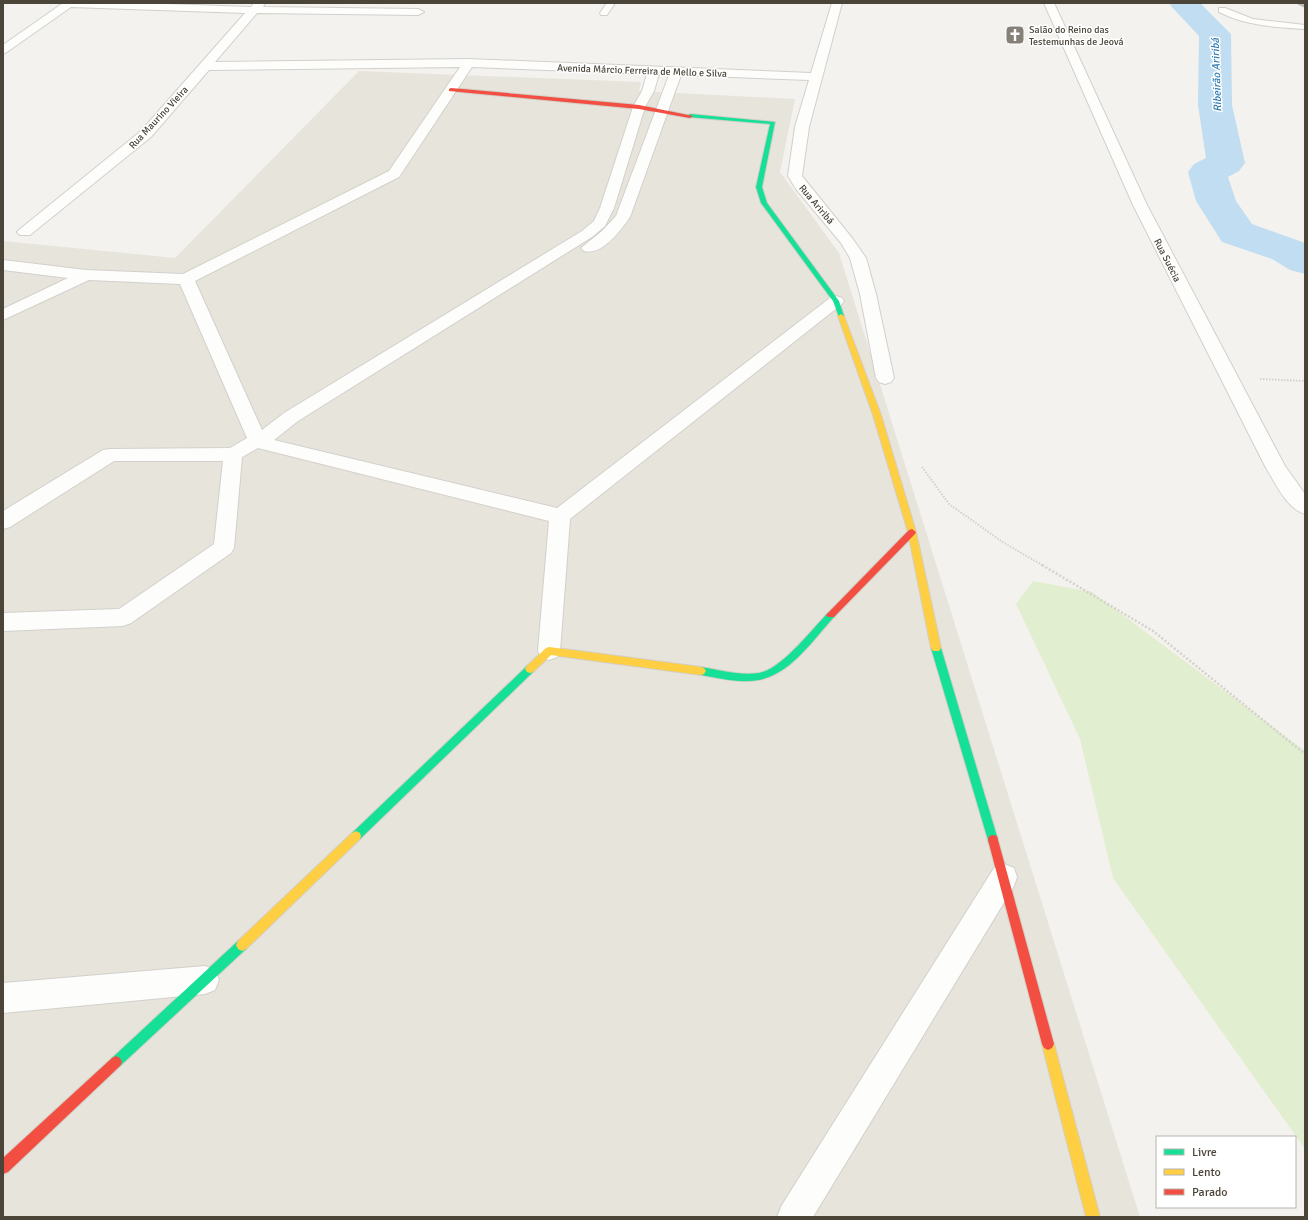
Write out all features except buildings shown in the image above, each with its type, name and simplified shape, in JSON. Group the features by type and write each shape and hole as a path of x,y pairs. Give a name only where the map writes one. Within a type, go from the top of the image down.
{"street":[{"name":"Rua Ariribá","path":"837,3 804,114 795,176 801,186 847,241 858,258 867,288 885,378"},
{"name":"Rua Suécia","path":"1049,3 1140,205 1276,468 1292,493 1305,507"},
{"path":"3,50 69,4 257,7 418,12"},
{"name":"Rua Maurino Vieira","path":"25,232 141,138 257,7"},
{"name":"Avenida Márcio Ferreira de Mello e Silva","path":"205,66 469,63 815,77"},
{"path":"3,265 86,274 186,279 394,174 469,63"},
{"path":"265,437 291,417 587,234 600,222 607,208 639,107 648,91 654,70"},
{"path":"3,522 110,456 233,454 265,437 300,424 604,239 615,229 623,217 676,71"},
{"path":"451,90 639,107 663,107 706,119 772,123 759,187 764,203 836,301 877,415 912,532 933,639 1004,877 1093,1217"},
{"path":"3,315 86,274"},
{"path":"186,279 265,437 560,516"},
{"path":"3,1167 205,980 549,650 560,516 836,301"},
{"path":"3,622 122,617 224,548 233,454"},
{"path":"549,650 744,677 766,675 782,666 912,532"},
{"path":"794,1217 1004,877"},
{"path":"3,998 205,980"}],"lane":[{"path":"604,13 611,3"},
{"path":"1222,10 1240,20 1305,27"}],"path":[{"path":"1229,378 1305,381"},
{"path":"919,460 922,467 949,504 1004,543 1153,631 1305,754"}],"shaded area":[{"path":"359,71 641,82 639,91 795,99 780,172 839,253 1140,1217 3,1217 3,241 175,258"}],"green space":[{"path":"1033,581 1092,592 1305,751 1305,1149 1113,878 1080,739 1016,604"}],"waterway":[{"name":"Ribeirão Ariribá","path":"1188,3 1185,5 1215,34 1215,105 1226,163 1207,172 1216,201 1237,233 1287,250 1305,261"}],"traffic: fast":[{"path":"690,116 773,123 759,187 764,203 836,301 841,316"},
{"path":"701,671 741,677 758,677 766,675 774,671 791,657 831,615"},
{"path":"936,648 993,840"},
{"path":"356,836 530,669"},
{"path":"116,1062 242,945"}],"traffic: slow":[{"path":"841,316 877,415 912,532 936,648"},
{"path":"530,669 549,651 701,671"},
{"path":"242,945 356,836"},
{"path":"1048,1044 1093,1217"}],"traffic: jam":[{"path":"451,90 639,107 690,116"},
{"path":"831,615 912,532"},
{"path":"993,840 1048,1044"},
{"path":"3,1167 116,1062"}],"place":[{"name":"Salão do Reino das Testemunhas de Jeová","path":"1015,35"}]}
